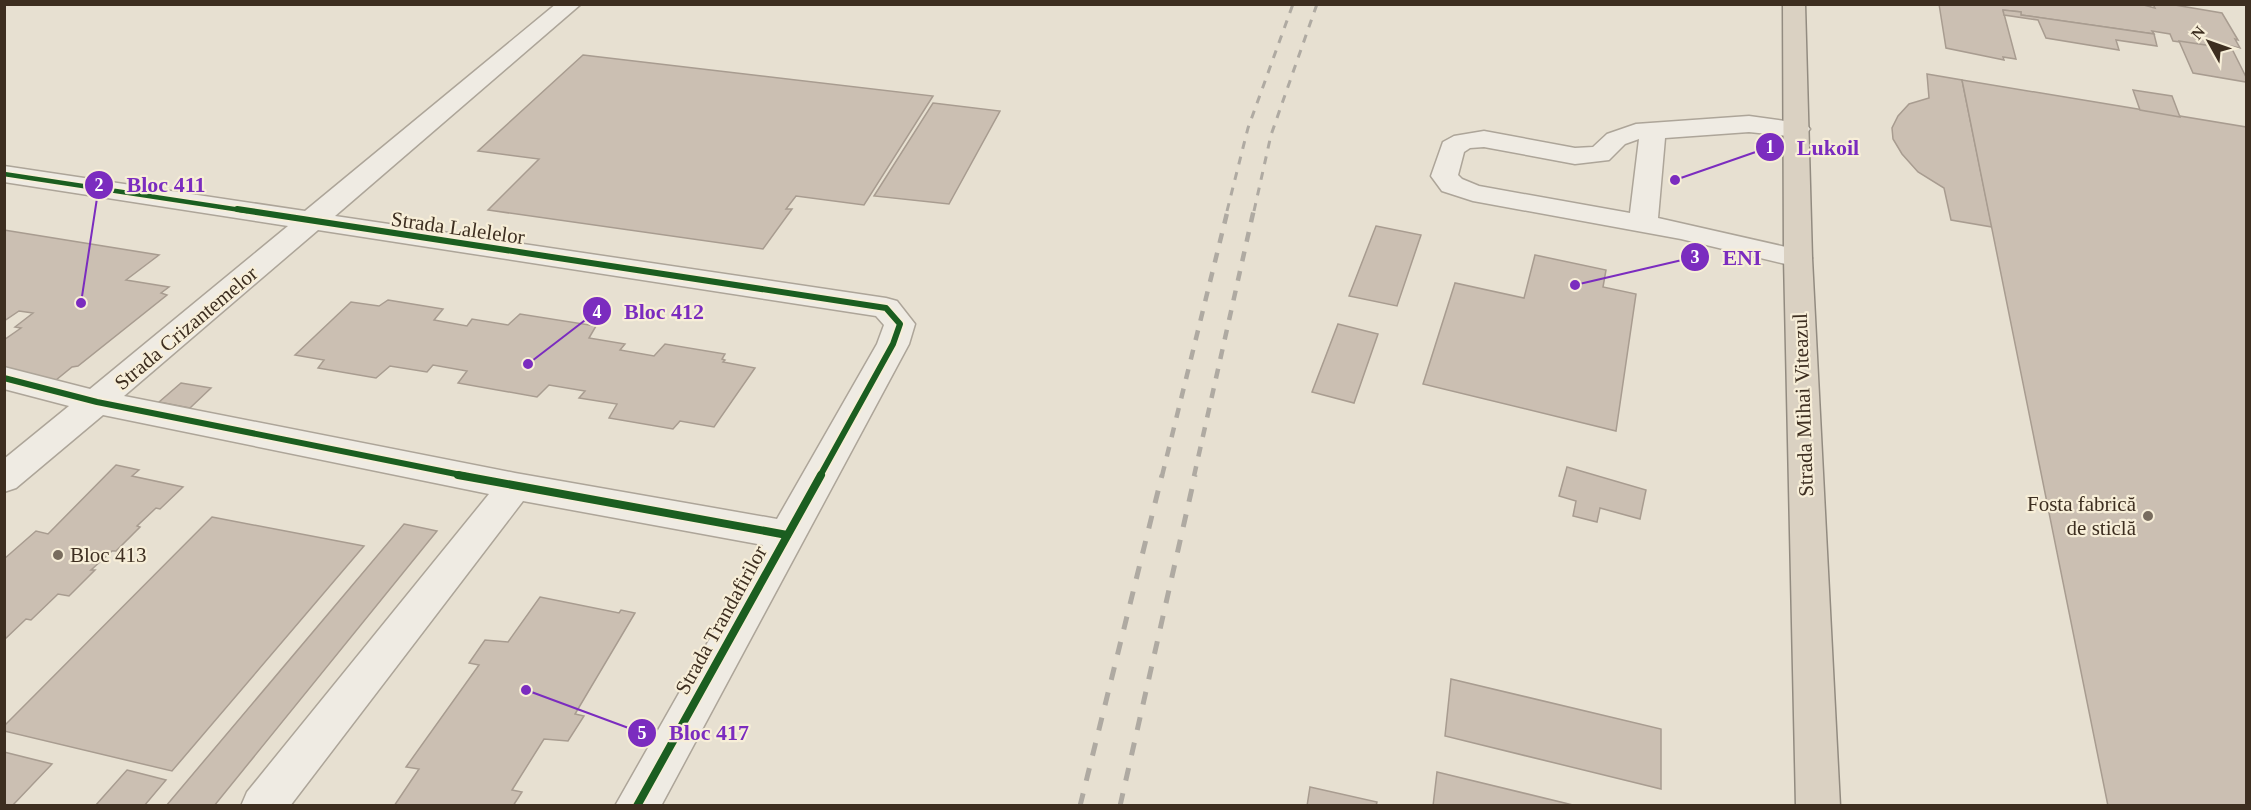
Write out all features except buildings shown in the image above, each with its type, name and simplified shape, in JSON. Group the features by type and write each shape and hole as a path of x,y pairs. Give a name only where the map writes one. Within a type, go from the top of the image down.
{"highway":[{"name":"Strada Mihai Viteazul","path":"1794,4 1798,258 1818,806"}],"street":[{"name":"Strada Crizantemelor","path":"4,479 570,4"},
{"path":"1797,129 1749,124 1636,132 1616,139 1600,154 1575,156 1484,139 1463,141 1452,148 1444,176 1452,185 1473,193 1643,224 1798,258"},
{"path":"1643,224 1653,131"},
{"name":"Strada Lalelelor","path":"4,174 886,308 900,324"},
{"name":"Strada Trandafirilor","path":"637,806 893,344 900,324"},
{"path":"4,378 97,402 515,486 787,534"},
{"path":"263,806 515,486"}],"railway":[{"path":"1227,211 1248,128 1293,4"},
{"path":"1254,211 1271,135 1317,4"},
{"path":"1162,476 1228,209"},
{"path":"1194,476 1254,209"},
{"path":"1080,806 1162,475"},
{"path":"1120,806 1195,475"}],"cycle path":[{"path":"4,174 886,308 900,324 893,344 637,806"},
{"path":"4,378 97,402 515,486 787,535"}],"place":[{"name":"Lukoil","path":"1675,180"},
{"name":"ENI","path":"1575,285"},
{"name":"Bloc 411","path":"81,303"},
{"name":"Bloc 412","path":"528,364"},
{"name":"Fosta fabrică de sticlă","path":"2148,516"},
{"name":"Bloc 413","path":"58,555"},
{"name":"Bloc 417","path":"526,690"}]}
